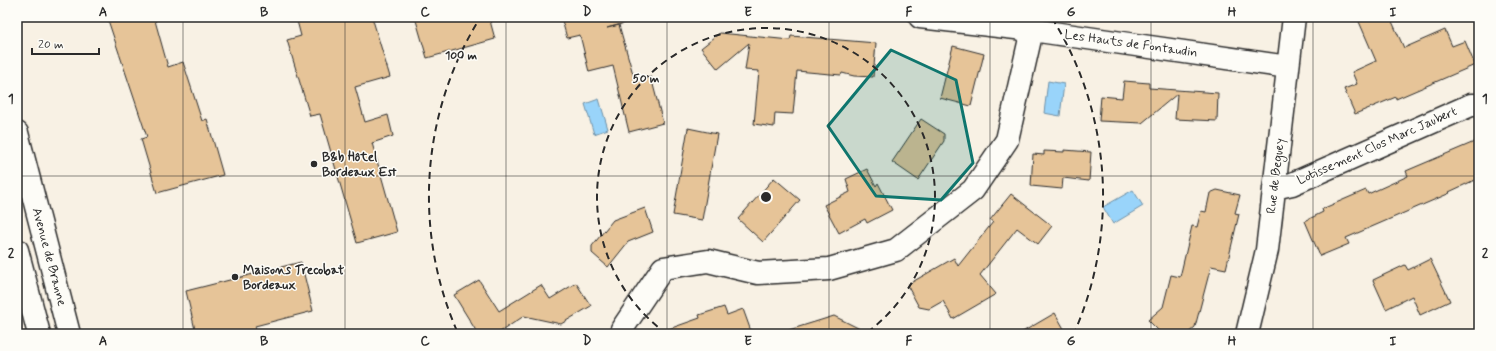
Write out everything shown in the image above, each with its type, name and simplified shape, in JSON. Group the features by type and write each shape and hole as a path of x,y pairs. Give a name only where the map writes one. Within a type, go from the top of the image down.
{"street":[{"name":"Les Hauts de Fontaudin","path":"920,17 1033,23 1288,67"},
{"name":"Rue de Beguey","path":"1247,334 1267,250 1294,17"},
{"path":"623,334 622,329 663,268 708,261 758,273 829,269 896,250 973,190 1007,140 1033,23"},
{"name":"Lotissement Clos Marc Jaubert","path":"1274,188 1292,184 1471,105 1479,105"},
{"name":"Avenue de Branne","path":"17,133 69,334"},
{"path":"17,250 39,334"}],"highlighted area":[{"path":"891,50 956,80 973,163 941,200 876,196 828,126"}],"water":[{"path":"1048,81 1064,84 1060,116 1044,113"},
{"path":"599,99 608,129 594,134 585,104"},
{"path":"1133,190 1143,206 1113,224 1103,207"}],"building":[{"path":"107,17 154,17 168,67 183,62 202,121 207,119 223,175 157,193 141,139 147,137"},
{"path":"296,17 372,17 390,77 355,87 365,122 388,115 393,136 372,143 397,232 357,243 320,114 310,116 287,40 301,36"},
{"path":"415,17 489,17 495,39 427,58"},
{"path":"561,17 624,17 625,23 607,28 619,25 635,81 651,77 663,123 629,132 613,66 589,72 580,35 567,38"},
{"path":"1357,17 1390,17 1404,48 1445,30 1452,46 1465,41 1475,65 1396,99 1396,97 1355,114 1344,89 1357,84 1352,72 1376,61"},
{"path":"720,33 790,40 791,36 876,43 873,77 854,76 842,73 841,75 797,71 793,114 775,113 774,127 754,124 759,71 745,70 749,43 718,69 701,48"},
{"path":"953,46 984,54 971,106 940,98"},
{"path":"1124,81 1149,83 1149,88 1218,93 1217,121 1175,119 1177,94 1142,123 1099,121 1101,96 1122,98"},
{"path":"921,119 944,134 944,141 918,180 892,162"},
{"path":"688,128 717,134 702,220 673,215"},
{"path":"1479,140 1479,178 1449,192 1450,193 1346,238 1349,244 1320,256 1305,221 1323,212 1322,209 1366,190 1368,194 1408,176 1406,171"},
{"path":"1064,150 1091,152 1089,181 1063,178 1062,189 1031,186 1033,154 1044,155 1044,151 1064,152"},
{"path":"867,169 876,186 878,183 892,210 867,223 865,219 839,233 824,205 850,192 846,179"},
{"path":"774,178 800,200 763,242 738,219"},
{"path":"1217,190 1240,195 1235,213 1239,214 1226,269 1211,266 1195,327 1187,334 1162,334 1148,320 1163,307 1171,275 1180,277 1192,226 1197,227 1201,211 1206,212 1210,193"},
{"path":"1011,194 1052,226 1038,244 1017,228 980,275 996,294 953,319 943,301 929,309 919,307 907,285 954,258 958,266 993,222 990,220"},
{"path":"645,208 653,232 628,242 608,267 592,253 592,246 613,220"},
{"path":"1430,259 1450,301 1420,315 1412,296 1386,309 1373,280 1405,265 1408,270"},
{"path":"301,262 313,311 255,326 257,334 196,334 186,291"},
{"path":"479,280 499,311 541,285 550,299 576,283 591,306 561,324 524,316 497,334 478,334 454,295"},
{"path":"724,307 727,315 743,309 752,334 664,334 663,331 700,318 699,315"},
{"path":"1055,313 1067,334 1019,334"},
{"path":"834,316 870,334 790,334 789,330"}],"place":[{"name":"B&b Hôtel Bordeaux Est","path":"314,164"},
{"name":"Maisons Trecobat Bordeaux","path":"235,277"}]}
